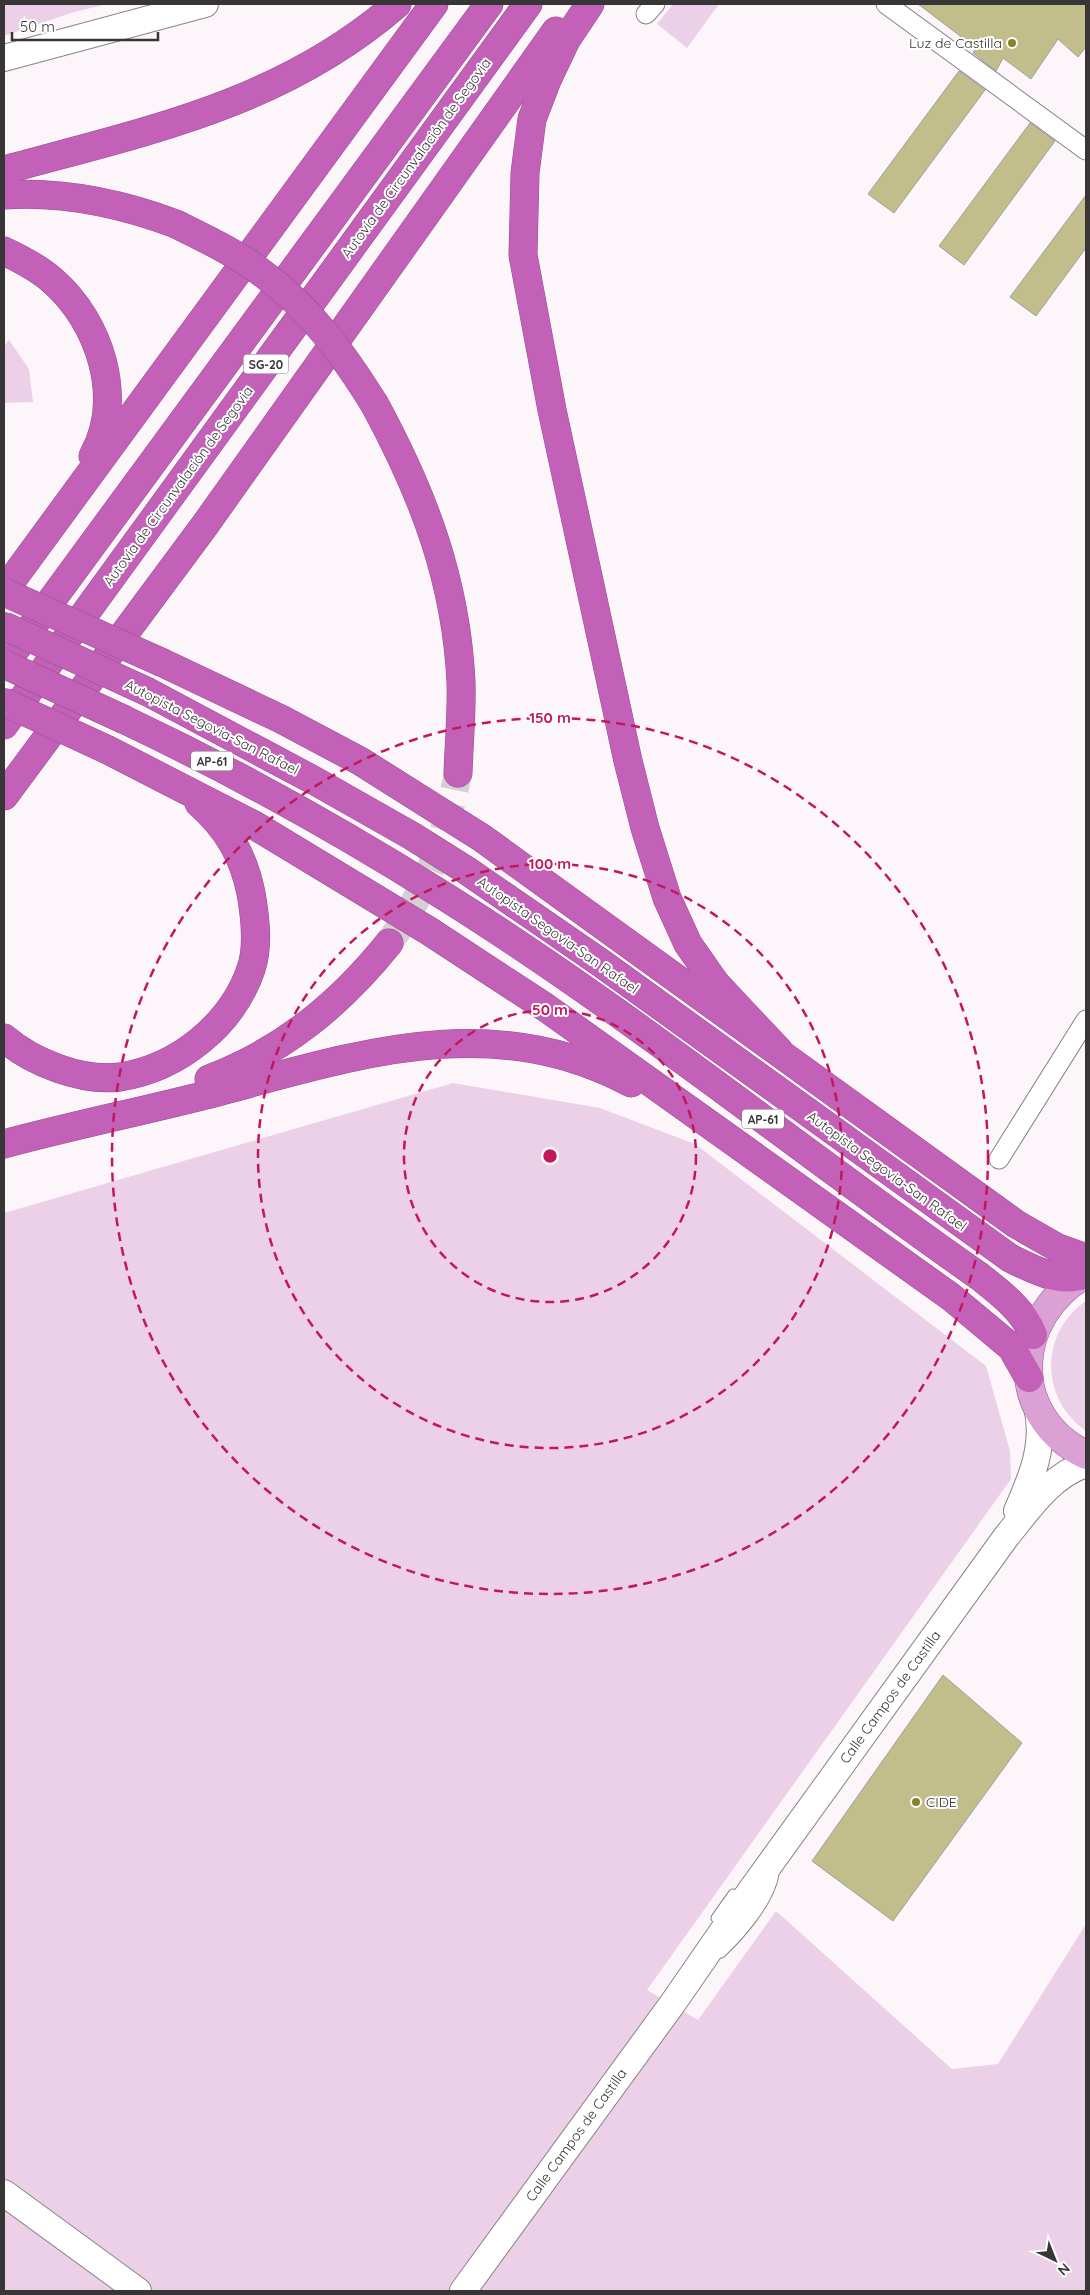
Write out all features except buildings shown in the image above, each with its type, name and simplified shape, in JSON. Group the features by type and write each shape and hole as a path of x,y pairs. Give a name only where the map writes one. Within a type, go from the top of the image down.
{"highway":[{"path":"4,170 174,123 252,95 282,81 334,52 397,4"},
{"path":"434,4 4,591 281,719 360,761 482,838 682,984 779,1050 1016,1224 1058,1248 1086,1258"},
{"name":"SG-20","path":"4,664 489,4"},
{"name":"Autovía de Circunvalación de Segovia","path":"4,725 528,4"},
{"path":"5,795 205,525 576,4"},
{"path":"590,4 566,40 547,80 532,119 525,173 523,255 552,410 628,761 645,828 667,898 688,944 716,984 779,1050"},
{"path":"4,195 42,194 81,197 122,206 176,224 242,259 290,297 337,347 375,405 419,492 432,526 450,597 457,638 461,681 458,773"},
{"path":"4,251 27,262 53,280 75,304 92,332 102,360 108,394 100,442 64,508"},
{"name":"Autopista Segovia-San Rafael","path":"4,626 148,692 316,781 412,836 466,870 601,964 1010,1258 1059,1278 1073,1278 1086,1274"},
{"name":"AP-61","path":"4,664 210,760 296,808 444,896 693,1068 979,1276 1014,1307 1028,1324 1033,1335"},
{"path":"4,702 108,750 254,825 429,931 545,1006 716,1127 973,1314 1012,1348 1029,1378"},
{"path":"4,1038 16,1048 40,1062 65,1071 118,1077 143,1072 173,1060 199,1042 223,1020 239,994 251,968 255,941 254,912 246,868 235,847 207,811 195,800 152,773"},
{"path":"14,1141 205,1081 258,1058 293,1036 331,1006 354,984 389,944"},
{"path":"14,1141 385,1050 430,1044 478,1042 520,1046 561,1054 602,1069 716,1127"}],"main road":[{"path":"4,58 205,4"},
{"name":"AP-61","path":"1086,1274 1067,1286 1052,1301 1041,1317 1033,1335 1029,1359 1029,1378 1037,1406 1057,1434 1086,1455"},
{"name":"Calle Campos de Castilla","path":"1006,1537 1030,1482 1038,1452 1041,1428 1037,1406"},
{"name":"Calle Campos de Castilla","path":"463,2291 690,1979 765,1862 1006,1537 1042,1492 1058,1479 1086,1464"},
{"path":"4,2193 138,2291"}],"street":[{"path":"886,4 1086,150"},
{"path":"999,1159 1086,1020"}],"lane":[{"path":"711,1926 740,1885"},
{"name":"Calle Campos de Castilla","path":"690,1979 699,1947"}],"shaded area":[{"path":"4,4 108,4 74,12 4,36"},
{"path":"673,4 719,4 687,48 657,24"},
{"path":"9,340 29,369 33,402 4,403 4,346"},
{"path":"453,1083 600,1108 695,1144 986,1366 1010,1451 1011,1479 647,1990 698,2020 776,1911 952,2069 998,2064 1086,1924 1086,2291 4,2291 4,1213"},
{"path":"1086,1301 1086,1431 1071,1418 1060,1402 1053,1384 1051,1366 1053,1348 1060,1330 1071,1314"}],"tunnel":[{"path":"389,943 415,902 425,882 441,842 458,773"}],"place":[{"name":"Luz de Castilla","path":"1012,43"},
{"name":"CIDE","path":"916,1802"}]}
